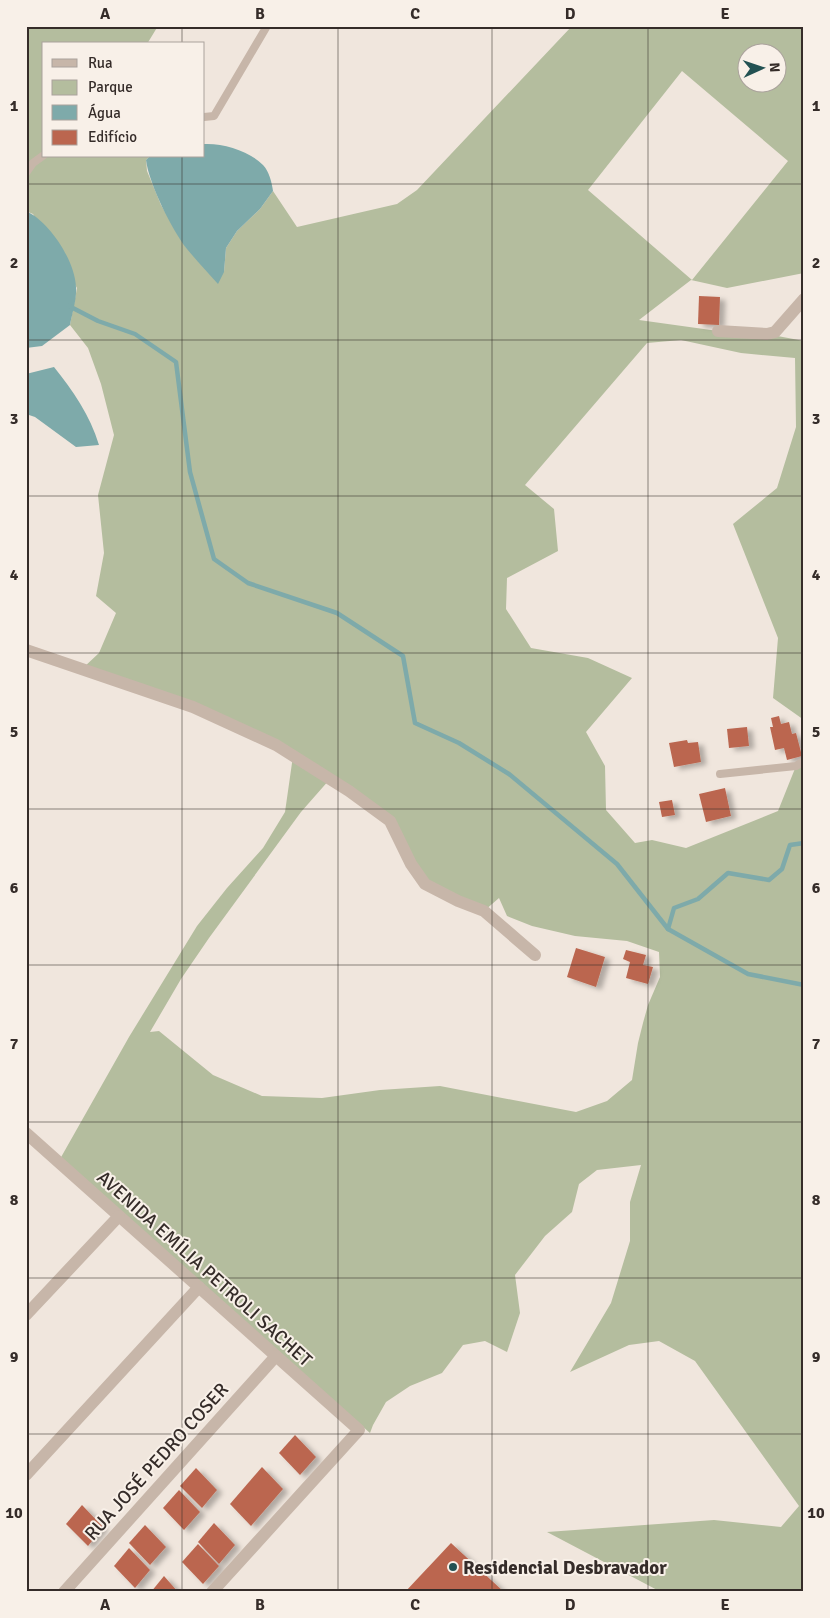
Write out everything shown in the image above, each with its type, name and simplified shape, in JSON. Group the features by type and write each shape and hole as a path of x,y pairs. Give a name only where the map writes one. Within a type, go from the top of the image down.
{"street":[{"path":"718,331 767,334 775,332 804,299"},
{"path":"26,650 192,707 276,745 350,792 390,821 411,864 425,884 458,901 484,911 535,955"},
{"name":"AVENIDA EMÍLIA PETROLI SACHET","path":"28,1137 359,1430 212,1592"},
{"path":"26,1315 119,1216"},
{"path":"26,1475 199,1287"},
{"name":"RUA JOSÉ PEDRO COSER","path":"64,1592 276,1356"}],"lane":[{"path":"205,117 214,116 266,26"},
{"path":"26,173 33,163 42,156"},
{"path":"720,774 796,766 804,761"}],"green space":[{"path":"26,26 158,26 148,42 42,42 42,158 148,158 146,160 147,171 161,205 186,247 224,272 226,248 237,231 260,209 273,191 297,227 397,204 417,190 572,26 804,26 804,273 727,288 691,280 639,320 718,331 767,334 804,341 804,720 773,698 778,638 733,524 777,488 796,427 795,358 741,353 681,340 647,343 525,485 554,509 558,551 507,578 506,609 531,648 588,658 632,678 586,732 605,766 606,810 635,843 652,840 686,848 778,811 796,766 804,761 804,1592 661,1592 547,1532 714,1520 781,1527 799,1506 695,1361 659,1341 629,1345 570,1372 611,1303 630,1241 630,1202 641,1165 597,1170 579,1184 572,1212 545,1236 515,1275 520,1313 507,1352 485,1341 463,1345 442,1373 410,1386 386,1402 370,1433 60,1159 129,1037 197,926 227,888 263,848 285,812 293,756 276,745 83,668 99,653 116,613 96,596 104,553 98,495 114,435 101,384 88,348 70,325 77,288 33,214 26,211","holes":["682,71 788,161 692,280 588,190","330,779 390,821 425,884 484,911 499,898 507,916 532,926 575,936 627,941 659,952 660,977 648,1005 643,1023 632,1080 607,1101 576,1112 440,1086 380,1090 322,1098 262,1096 213,1075 159,1031 150,1032 181,979 209,938 301,812"]}],"water":[{"path":"205,144 212,144 243,152 257,160 267,170 273,191 260,209 237,231 226,248 224,272 218,284 187,249 175,230 156,194 146,160 148,158 205,158"},
{"path":"26,211 44,224 60,243 75,277 76,292 70,325 42,346 26,348"},
{"path":"54,367 80,404 91,424 99,445 76,447 35,417 26,414 26,374"}],"building":[{"path":"699,296 720,297 719,325 698,324"},
{"path":"779,716 781,724 789,722 792,734 796,733 802,756 787,760 784,748 775,750 770,727 773,727 771,718"},
{"path":"747,727 749,746 729,748 727,729"},
{"path":"687,740 688,743 698,742 701,762 674,767 669,743"},
{"path":"725,788 731,816 706,822 699,794"},
{"path":"672,800 675,815 662,817 659,802"},
{"path":"576,948 605,957 596,987 567,977"},
{"path":"626,950 646,955 643,965 653,967 648,984 626,978 630,962 623,959"},
{"path":"295,1435 316,1457 300,1475 279,1453"},
{"path":"262,1467 283,1489 251,1526 230,1504"},
{"path":"196,1468 217,1490 202,1508 180,1486"},
{"path":"179,1490 200,1512 184,1530 163,1508"},
{"path":"82,1505 103,1527 88,1546 66,1524"},
{"path":"214,1523 235,1545 219,1564 198,1542"},
{"path":"145,1525 166,1547 150,1565 129,1543"},
{"name":"Residencial Desbravador","path":"451,1543 504,1592 405,1592"},
{"path":"198,1544 219,1566 203,1584 182,1562"},
{"path":"129,1548 150,1570 135,1588 114,1566"},
{"path":"164,1576 178,1592 151,1592"}],"waterway":[{"path":"69,306 98,321 135,334 176,362 190,472 214,559 248,583 337,613 403,656 415,723 459,743 509,774 617,864 668,929 748,974 804,985"},
{"path":"668,929 674,908 698,899 728,873 769,880 782,869 790,845 804,843"}],"place":[{"name":"Residencial Desbravador","path":"453,1567"}]}
